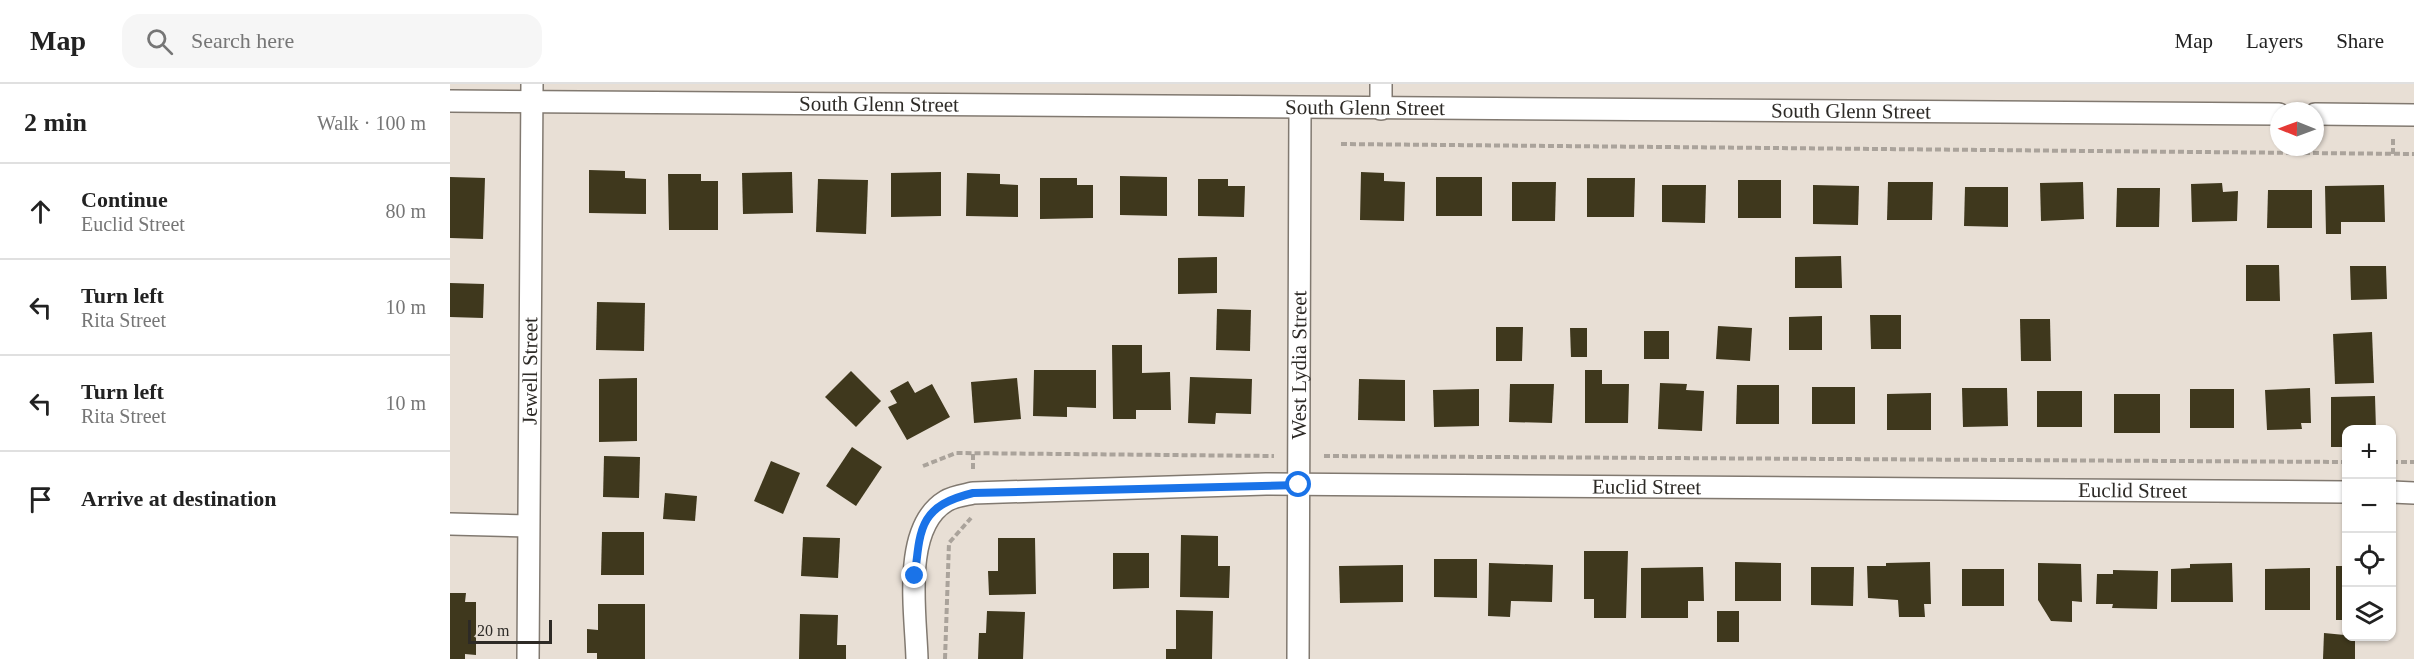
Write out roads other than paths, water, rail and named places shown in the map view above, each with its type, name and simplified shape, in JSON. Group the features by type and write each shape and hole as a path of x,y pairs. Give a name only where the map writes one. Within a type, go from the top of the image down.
{"street":[{"path":"1381,84 1381,109"},
{"name":"South Glenn Street","path":"450,101 532,93 1381,109 2270,114"},
{"name":"Jewell Street","path":"528,659 532,93"},
{"name":"West Lydia Street","path":"1298,659 1300,108"},
{"path":"2324,114 2414,115"},
{"name":"Euclid Street","path":"917,659 915,576 922,526 934,510 948,499 973,493 1299,485 2342,492"},
{"path":"2396,492 2414,493"},
{"path":"450,524 528,526"}]}
